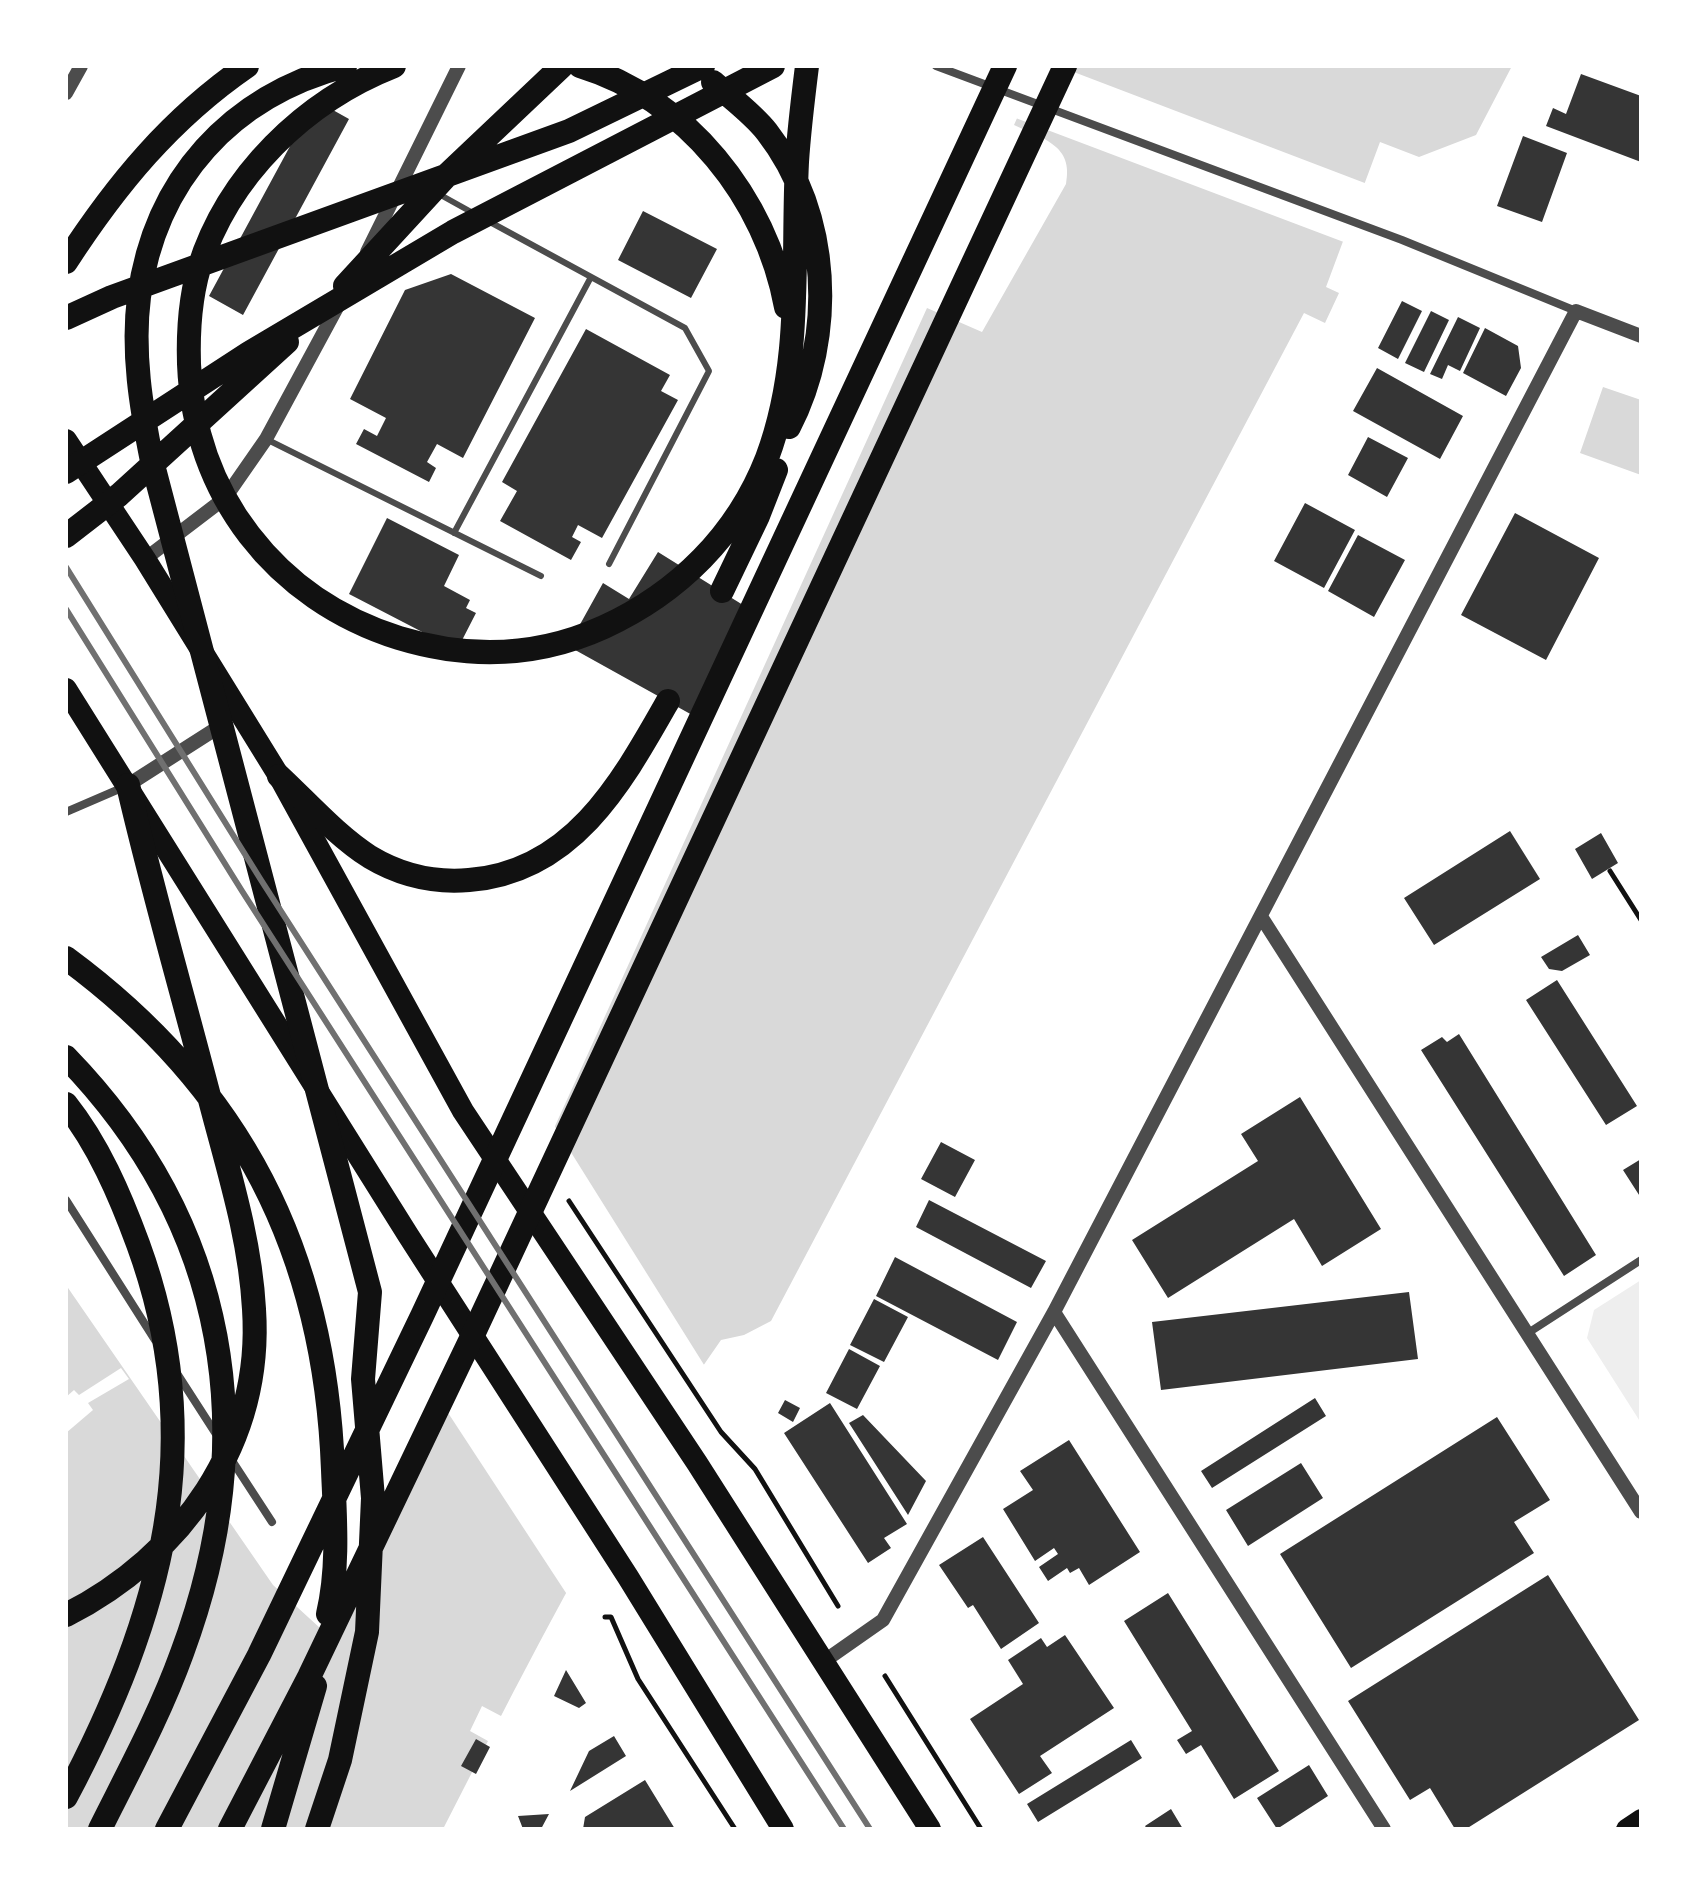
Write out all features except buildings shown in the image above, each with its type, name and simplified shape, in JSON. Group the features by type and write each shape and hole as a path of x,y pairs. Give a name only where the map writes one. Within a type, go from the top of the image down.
{"highway":[{"path":"66,262 114,191 162,134 247,66"},
{"path":"317,1829 340,1760 367,1632 373,1498 363,1379 370,1292 152,461 138,376 137,342 139,297 149,254 164,211 190,165 219,133 248,108 288,84 345,66"},
{"path":"394,66 337,93 306,114 280,138 236,194 199,267 191,306 188,345 193,415 224,498 262,552 289,580 335,611 380,632 457,652 492,654 555,644 633,614 689,573 719,542 745,501 766,460 789,373 794,328 797,161 807,66"},
{"path":"66,536 231,396 371,260 449,173 562,66"},
{"path":"580,66 627,85 669,112 709,151 747,203 766,240 785,303 792,367 789,427"},
{"path":"687,66 713,82 767,132 810,213 817,238 819,321 805,396 789,427 758,516 726,583"},
{"path":"66,318 112,297 569,131 703,66"},
{"path":"66,472 249,353 453,232 773,66"},
{"path":"167,1829 259,1655 422,1316 1005,66"},
{"path":"230,1829 309,1677 477,1326 1065,66"},
{"path":"66,440 145,559 279,776 463,1111 697,1463 930,1829"},
{"path":"66,689 408,1235 628,1577 783,1829"},
{"path":"279,776 345,837 396,870 422,878 478,880 525,866 569,840 627,774 668,701"},
{"path":"66,1615 117,1585 154,1556 179,1531 225,1463 239,1432 253,1355 255,1312 241,1222 165,940 128,785"},
{"path":"66,958 152,1028 194,1075 235,1130 268,1188 291,1245 311,1311 332,1443 335,1582 316,1685 273,1829"},
{"path":"66,1057 133,1136 176,1207 209,1304 217,1342 226,1439 212,1550 183,1653 141,1748 100,1829"},
{"path":"66,1104 99,1156 126,1212 148,1271 164,1345 173,1437 167,1525 147,1612 102,1729 66,1797"}],"main road":[{"path":"1626,1829 1641,1819"}],"street":[{"path":"66,93 81,66"},
{"path":"145,559 225,498 266,439 407,177 459,66"},
{"path":"936,66 1402,240 1641,336"},
{"path":"823,1662 883,1620 1054,1312 1576,311"},
{"path":"66,812 128,785 240,714"},
{"path":"1262,918 1641,1512"},
{"path":"66,1200 272,1522"},
{"path":"1528,1333 1641,1260"},
{"path":"1054,1312 1384,1829"}],"lane":[{"path":"407,177 685,328 709,371 609,564"},
{"path":"454,533 591,277"},
{"path":"266,439 541,576"}],"path":[{"path":"1610,871 1641,920"},
{"path":"568,1200 721,1432 755,1469 838,1606"},
{"path":"605,1617 611,1617 638,1679 735,1829"},
{"path":"885,1676 981,1829"}],"shaded area":[{"path":"1040,66 1512,66 1476,135 1419,157 1380,142 1326,287 1339,293 1325,323 1304,313 771,1321 744,1335 721,1340 605,1524 501,1716 482,1706 470,1731 488,1741 443,1829 66,1829 66,1285 273,1585 332,1639 439,1402 555,1126 927,308 982,332 1066,184 1067,171 1061,152 1054,145 1014,125"},
{"path":"1603,387 1641,400 1641,475 1580,453"},
{"path":"1641,1280 1641,1423 1587,1338 1594,1310"}],"pier":[{"path":"1036,66 1058,66 1370,185 1349,244 1013,117"},
{"path":"552,1122 706,1368 675,1413 568,1596 437,1396"},
{"path":"121,1368 129,1379 88,1403 93,1410 66,1433 66,1397 74,1390 79,1395"}],"railway":[{"path":"66,567 261,880 870,1829"},
{"path":"66,609 242,891 844,1829"}]}
